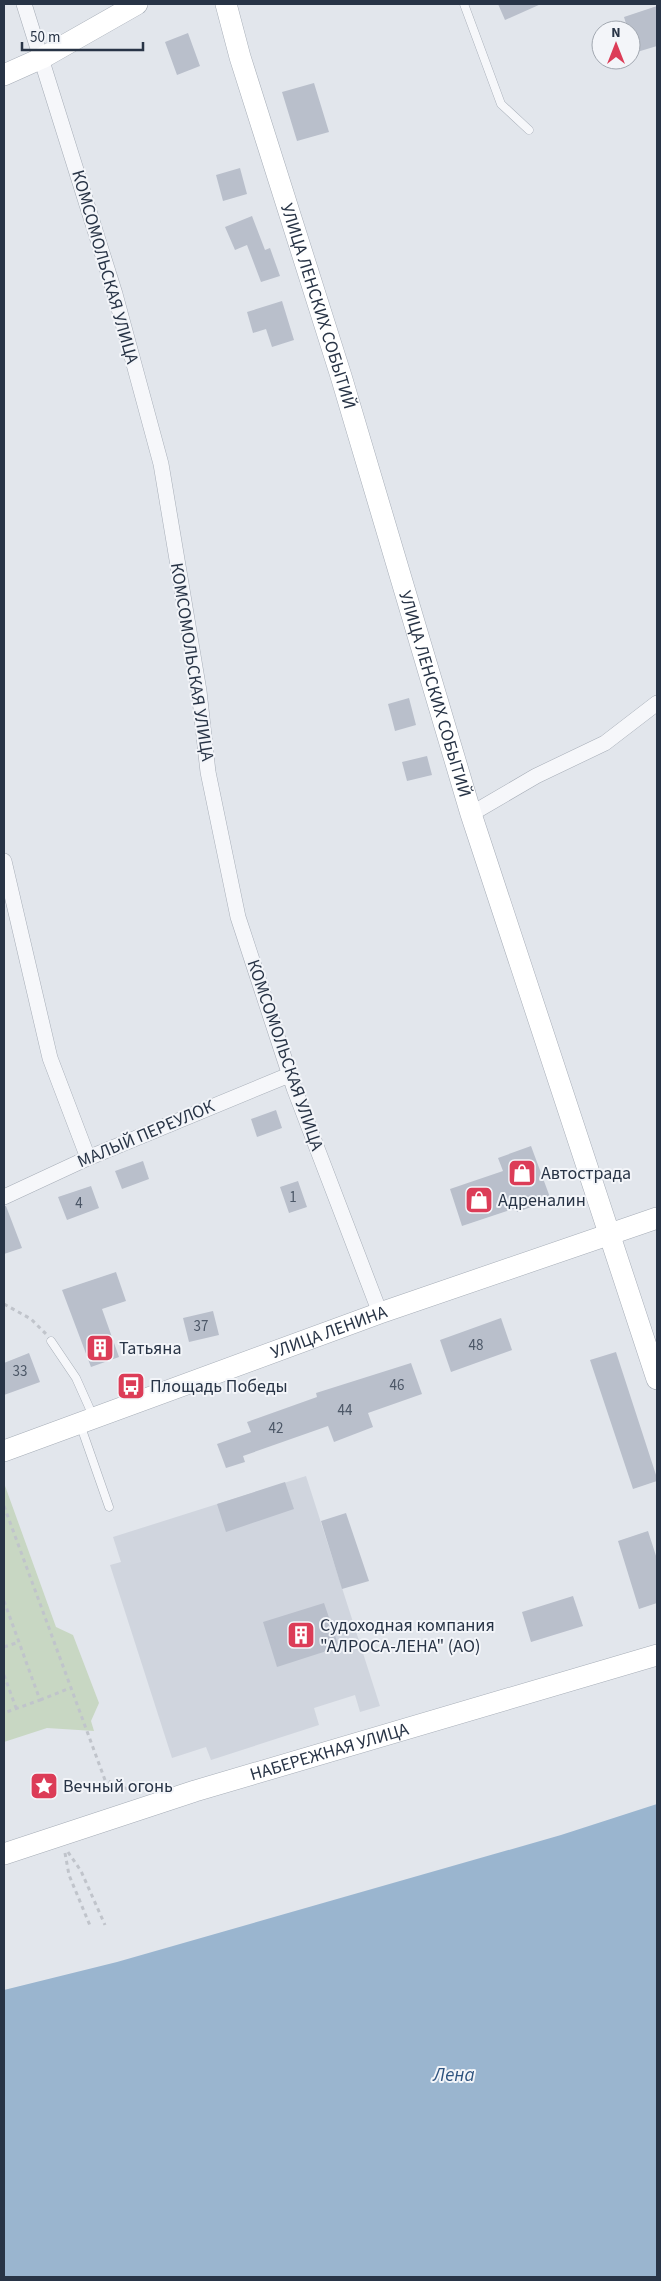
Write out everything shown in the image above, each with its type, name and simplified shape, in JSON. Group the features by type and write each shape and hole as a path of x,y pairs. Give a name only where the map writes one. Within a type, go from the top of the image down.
{"street":[{"name":"КОМСОМОЛЬСКАЯ УЛИЦА","path":"24,4 115,294 161,464 199,691 208,772 238,917 289,1074 380,1313"},
{"path":"4,75 42,58 137,4"},
{"name":"УЛИЦА ЛЕНСКИХ СОБЫТИЙ","path":"226,4 240,57 341,376 471,814 611,1234 657,1380"},
{"path":"471,814 536,776 605,743 657,703"},
{"path":"4,861 50,1058 88,1158"},
{"name":"МАЛЫЙ ПЕРЕУЛОК","path":"4,1196 88,1158 289,1074"},
{"name":"УЛИЦА ЛЕНИНА","path":"4,1451 380,1313 657,1218"},
{"name":"НАБЕРЕЖНАЯ УЛИЦА","path":"4,1854 145,1807 657,1655"}],"lane":[{"path":"464,4 501,104 529,130"},
{"path":"51,1340 80,1386 109,1507"}],"path":[{"path":"4,1304 30,1320 51,1340"},
{"path":"4,1506 105,1780 138,1793 145,1807"},
{"path":"4,1600 40,1700"},
{"path":"4,1647 19,1642"},
{"path":"4,1675 16,1708"},
{"path":"4,1713 70,1688"},
{"path":"91,1928 69,1875 65,1849 81,1870 105,1925"}],"shaded area":[{"path":"306,1476 380,1706 360,1712 355,1695 314,1708 319,1725 211,1760 206,1747 172,1758 110,1565 121,1562 113,1537"}],"green space":[{"path":"4,1483 56,1627 73,1635 99,1703 91,1721 94,1731 47,1728 4,1742"}],"water":[{"name":"Лена","path":"657,1804 657,2277 4,2277 4,1990 117,1962 561,1835"}],"building":[{"path":"498,4 541,4 505,20"},
{"path":"657,6 657,46 641,51 641,20 625,20 624,17"},
{"path":"188,33 200,66 177,75 165,42"},
{"path":"314,83 329,132 297,141 282,92"},
{"path":"240,168 247,194 223,201 216,175"},
{"path":"252,216 265,250 270,248 280,276 261,282 247,245 235,250 225,227"},
{"path":"282,301 294,340 272,347 266,329 253,333 247,312"},
{"path":"409,698 416,725 395,731 388,704"},
{"path":"427,756 432,775 407,781 402,762"},
{"path":"276,1110 282,1128 257,1137 251,1119"},
{"path":"531,1146 551,1200 517,1212 516,1208 462,1226 450,1189 503,1171 498,1158"},
{"path":"143,1161 149,1179 122,1189 115,1171"},
{"path":"298,1181 307,1207 289,1213 280,1187"},
{"path":"91,1186 99,1208 67,1220 58,1197"},
{"path":"4,1206 6,1206 22,1248 4,1254"},
{"path":"116,1272 126,1301 102,1309 119,1357 91,1367 62,1290"},
{"path":"213,1311 219,1335 189,1342 183,1318"},
{"path":"501,1318 512,1350 451,1372 440,1340"},
{"path":"616,1352 657,1478 657,1481 633,1489 590,1360"},
{"path":"29,1353 40,1382 4,1395 4,1363"},
{"path":"411,1363 422,1394 368,1413 373,1427 334,1442 328,1426 243,1456 245,1462 226,1468 217,1444 251,1432 247,1422 317,1397 316,1393"},
{"path":"285,1482 294,1509 226,1532 217,1504"},
{"path":"346,1513 369,1581 342,1589 321,1521"},
{"path":"648,1531 657,1559 657,1603 639,1609 618,1541"},
{"path":"573,1596 583,1626 531,1642 522,1612"},
{"name":"Судоходная компания \"АЛРОСА-ЛЕНА\" (АО)","path":"324,1603 339,1647 277,1667 263,1622"}],"place":[{"name":"Автострада","path":"522,1173"},
{"name":"Адреналин","path":"479,1200"},
{"name":"Татьяна","path":"100,1348"},
{"name":"Площадь Победы","path":"131,1386"},
{"name":"Судоходная компания \"АЛРОСА-ЛЕНА\" (АО)","path":"301,1635"},
{"name":"Вечный огонь","path":"44,1786"}]}
